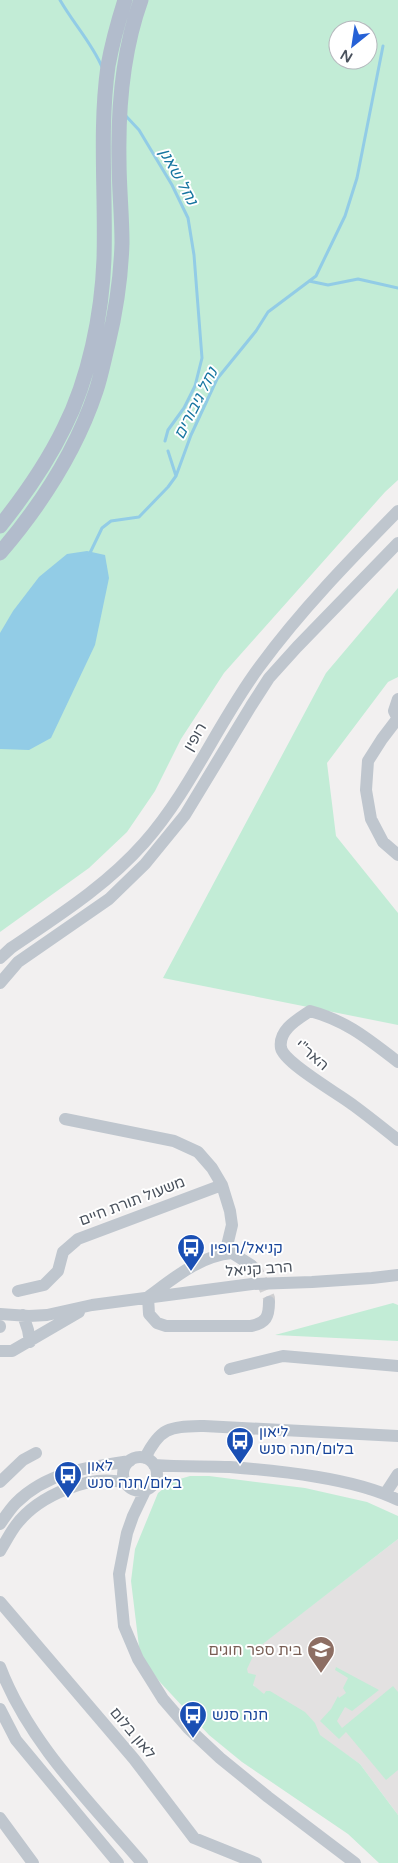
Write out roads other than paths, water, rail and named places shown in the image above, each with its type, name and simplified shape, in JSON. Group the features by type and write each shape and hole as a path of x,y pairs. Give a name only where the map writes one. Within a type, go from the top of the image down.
{"main road":[{"path":"0,526 41,468 65,427 79,392 91,349 100,306 104,260 103,157 105,98 120,0"},
{"path":"114,36 125,0"},
{"path":"0,553 28,518 51,484 74,443 96,390 113,324 121,252 120,116 126,59 141,0"}],"street":[{"name":"רופין","path":"0,958 11,948 94,891 145,843 173,807 215,736 260,666 319,594 398,511"},
{"path":"0,983 18,962 109,899 145,864 186,815 269,678 398,544"},
{"path":"398,699 394,711 398,718 368,761 366,790 371,819 383,842 398,855"},
{"name":"האר\"י","path":"398,1062 354,1029 328,1016 310,1011 288,1027 282,1037 282,1052 294,1063 352,1104 398,1140"},
{"path":"65,1118 174,1141 198,1152 212,1168 222,1185 230,1212 232,1225 225,1254"},
{"name":"משעול תורת חיים","path":"18,1292 44,1285 58,1271 64,1252 78,1239 222,1185"},
{"path":"251,1264 232,1253 211,1257 196,1264 148,1297 149,1314 157,1323 166,1326 251,1326 260,1325 266,1319 269,1312 269,1302"},
{"name":"הרב קניאל","path":"0,1314 23,1316 47,1315 92,1305 252,1284 329,1281 398,1275"},
{"name":"הרב קניאל","path":"0,1351 12,1351 30,1342 92,1305"},
{"path":"23,1316 30,1342"},
{"path":"230,1369 283,1356 398,1366"},
{"path":"155,1482 157,1473 150,1462 157,1438 175,1427 204,1426 398,1436"},
{"path":"0,1482 23,1460 36,1453"},
{"path":"0,1524 16,1503 39,1485 68,1472 137,1457 150,1462 190,1467 231,1468 340,1481 385,1494 398,1500"},
{"path":"130,1460 126,1464 123,1473 134,1487 133,1516 125,1540 119,1574 124,1626 138,1659 164,1699 188,1728 220,1758 268,1797 355,1863"},
{"path":"0,1551 16,1524 44,1500 73,1486 95,1481 114,1480 134,1487 153,1486 155,1482 190,1467"},
{"path":"385,1494 398,1474"},
{"name":"לאון בלום","path":"0,1602 134,1759 194,1838 256,1863"},
{"path":"0,1668 32,1731 79,1790 142,1863"},
{"path":"0,1709 16,1740 118,1863"},
{"path":"0,1818 33,1863"}],"water":[{"path":"87,551 105,555 109,578 95,645 51,738 29,750 0,749 0,633 13,611 39,577 67,554"}],"waterway":[{"name":"נחל שאנן","path":"60,0 102,67"},
{"name":"נחל גיבורים","path":"89,555 102,528 111,521 139,517 168,487 176,476 191,435 217,379 256,331 268,312 316,276 345,216 357,178 383,46"},
{"name":"נחל שאנן","path":"125,115 139,130 172,185 188,218 194,255 202,358 195,386 184,408 168,430 165,441"},
{"path":"309,281 328,285 358,279 398,288"},
{"name":"נחל שאנן","path":"168,451 176,476"}],"tunnel":[{"path":"251,1265 257,1270 269,1302"}],"place":[{"name":"קניאל/רופין","path":"191,1272"},
{"name":"ליאון בלום/חנה סנש","path":"240,1465"},
{"name":"לאון בלום/חנה סנש","path":"68,1499"},
{"name":"בית ספר חוגים","path":"321,1674"},
{"name":"חנה סנש","path":"193,1739"}]}
